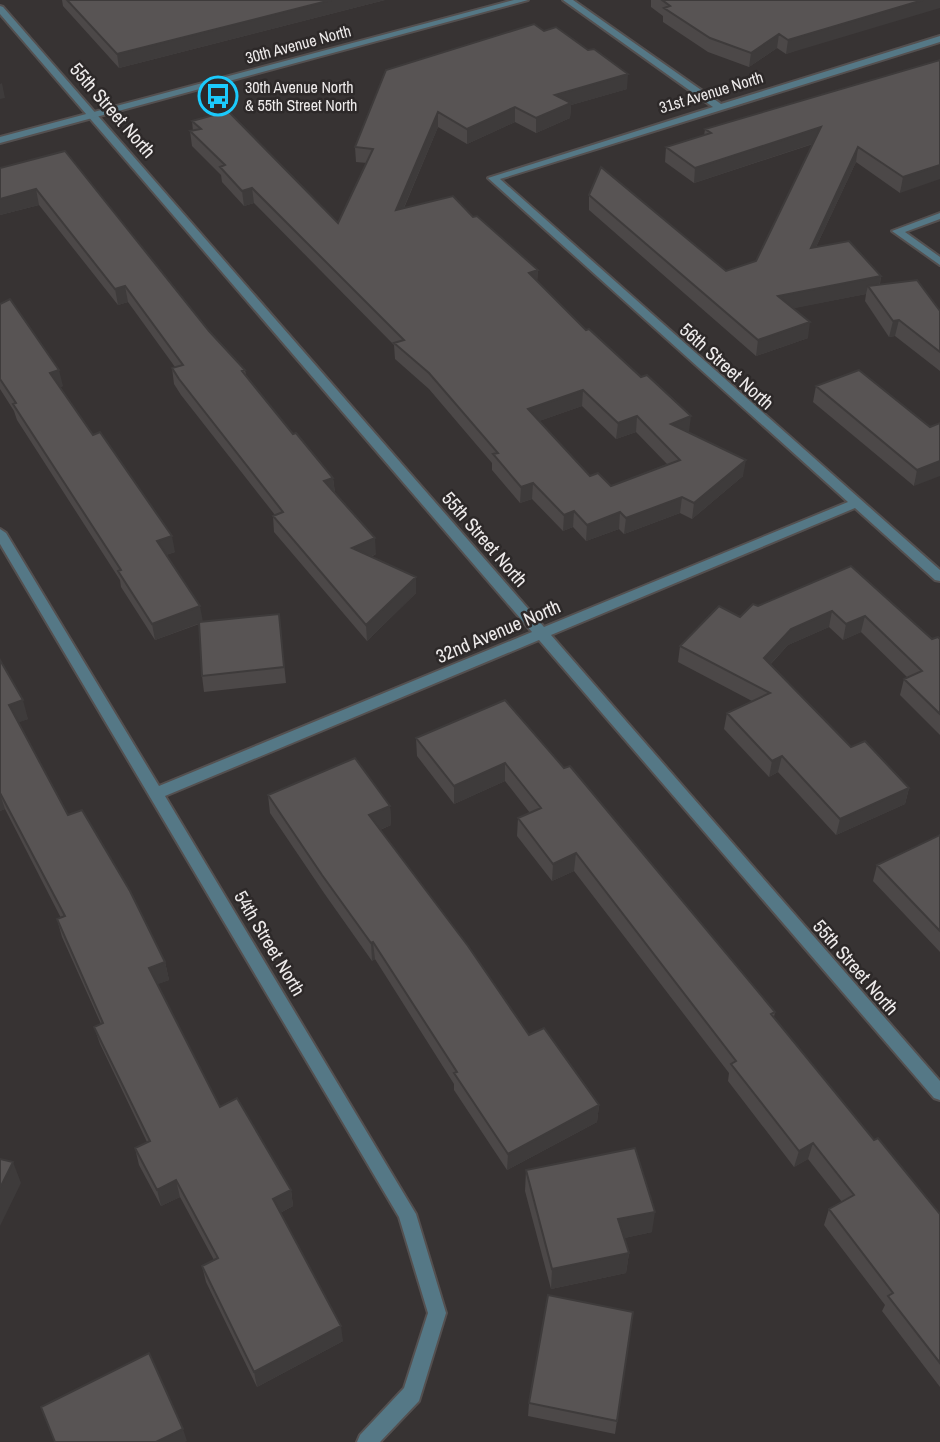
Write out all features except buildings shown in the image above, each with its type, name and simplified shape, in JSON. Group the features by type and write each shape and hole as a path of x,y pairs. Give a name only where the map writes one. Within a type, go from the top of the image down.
{"street":[{"name":"30th Avenue North","path":"0,140 524,0"},
{"path":"567,0 719,106"},
{"name":"55th Street North","path":"0,9 940,1093"},
{"name":"31st Avenue North","path":"493,178 940,39"},
{"name":"56th Street North","path":"493,178 854,504 940,577"},
{"path":"940,216 897,231 940,262"},
{"name":"32nd Avenue North","path":"156,793 854,504"},
{"name":"54th Street North","path":"0,533 407,1214 437,1313 412,1394 367,1442"}],"place":[{"name":"30th Avenue North & 55th Street North","path":"218,96"}]}
